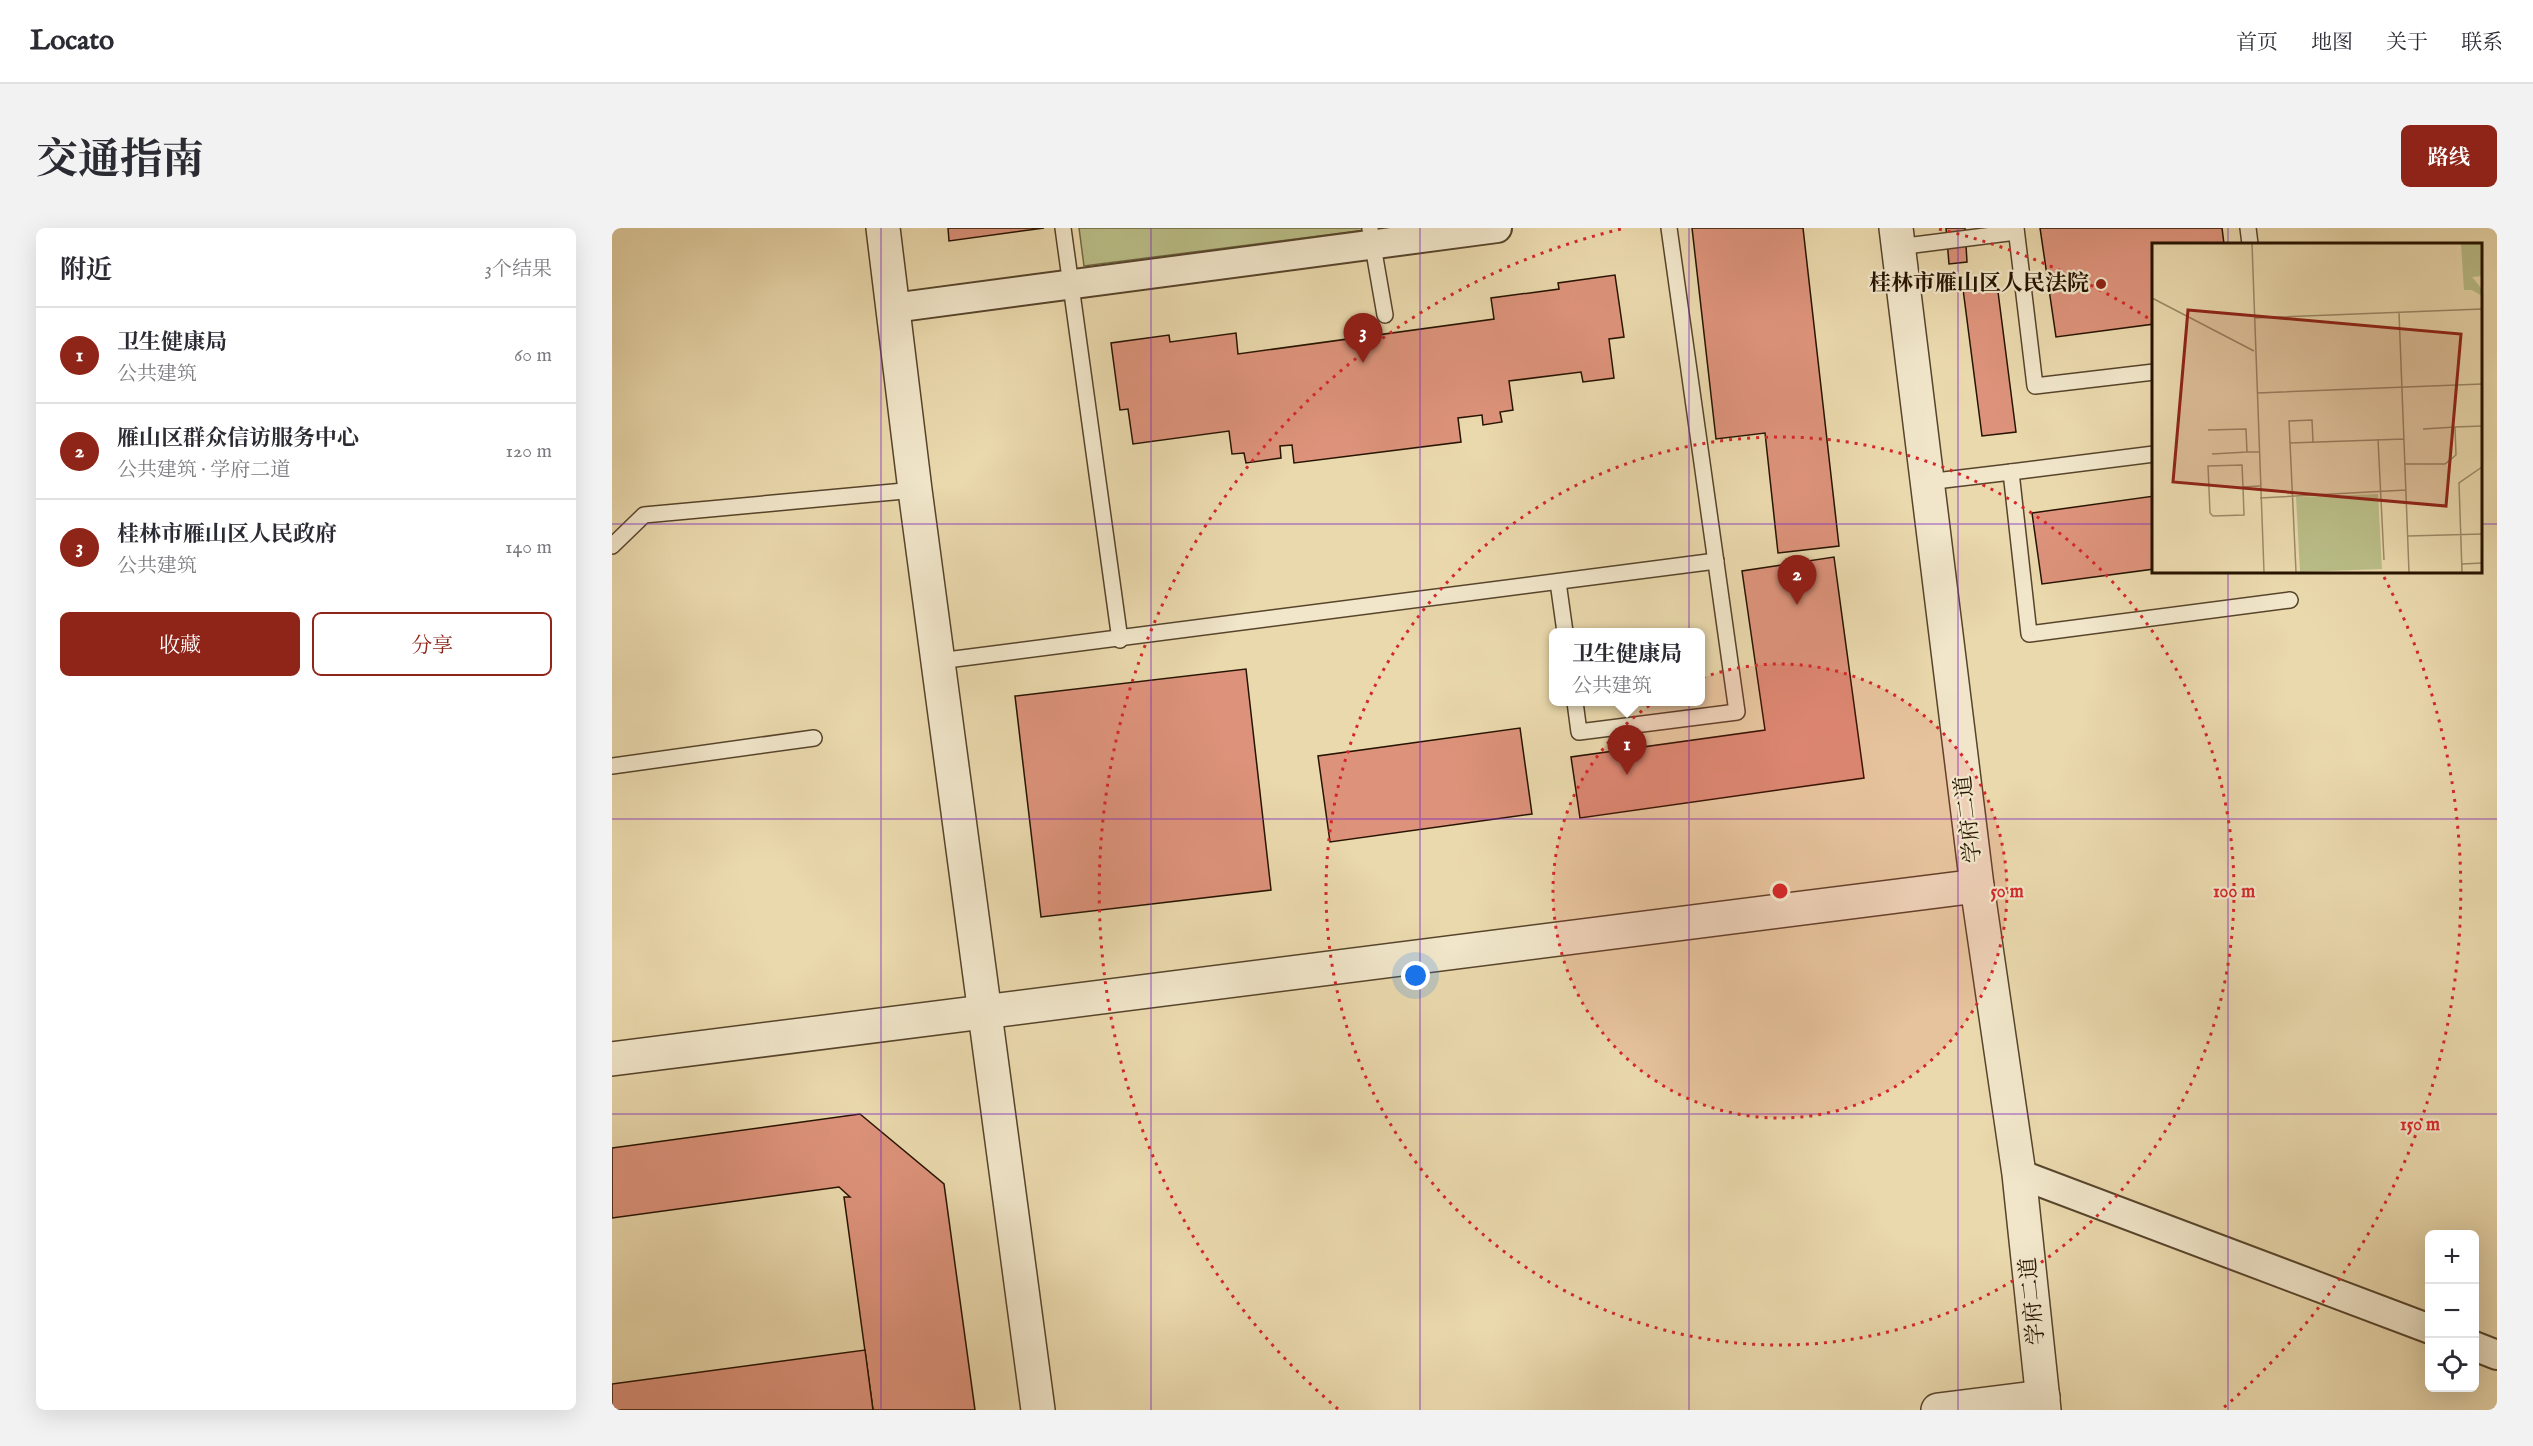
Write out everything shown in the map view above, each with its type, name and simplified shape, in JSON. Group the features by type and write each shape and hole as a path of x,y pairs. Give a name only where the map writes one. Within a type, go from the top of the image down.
{"street":[{"path":"883,228 915,490 1038,1410"},
{"path":"893,308 1071,284 1372,238 1497,228"},
{"name":"学府二道","path":"1897,237 1977,886 2019,1174 2044,1403"},
{"path":"612,1059 1977,886"},
{"path":"2019,1174 2425,1327"},
{"path":"2479,1348 2497,1355"},
{"path":"1938,1410 2044,1403"}],"lane":[{"path":"1063,228 1120,640"},
{"path":"1576,706 1579,732 1737,712 1669,228"},
{"path":"2248,228 2250,243"},
{"path":"1897,237 2016,230 2035,386 2152,372"},
{"path":"1372,238 1385,315"},
{"path":"1927,482 2152,454"},
{"path":"2011,472 2029,634 2290,600"},
{"path":"612,546 644,515 915,490"},
{"path":"939,662 1716,561"},
{"path":"1558,582 1564,628"},
{"path":"612,766 814,738"}],"green space":[{"path":"1079,228 1381,228 1084,266"}],"building":[{"path":"948,228 1044,228 949,241"},
{"path":"1692,228 1803,228 1839,546 1778,553 1765,433 1716,439"},
{"path":"1946,228 1965,228 1967,262 1949,264"},
{"name":"桂林市雁山区人民法院","path":"2040,228 2222,228 2224,243 2152,243 2152,324 2056,337"},
{"path":"1615,275 1624,337 1609,339 1614,378 1583,382 1581,372 1509,381 1513,410 1500,412 1502,422 1483,425 1482,415 1458,418 1461,442 1294,463 1292,445 1280,446 1281,458 1246,463 1244,453 1232,454 1229,431 1133,444 1128,409 1120,410 1111,343 1169,335 1170,342 1236,333 1238,354 1494,319 1491,298 1559,289 1558,283"},
{"path":"1997,284 2016,432 1982,436 1963,289"},
{"path":"2152,496 2152,569 2042,584 2032,513"},
{"path":"1834,557 1864,778 1580,818 1571,757 1765,730 1742,571"},
{"path":"1246,669 1271,890 1041,917 1015,696"},
{"path":"1520,728 1532,814 1330,842 1318,756"},
{"path":"860,1114 944,1184 975,1410 873,1410 844,1197 850,1197 839,1187 612,1218 612,1148"},
{"path":"865,1350 873,1410 612,1410 612,1384"}],"place":[{"name":"桂林市雁山区人民法院","path":"2101,284"},
{"name":"桂林市雁山区人民政府","path":"1363,363"},
{"name":"雁山区群众信访服务中心","path":"1797,605"},
{"name":"卫生健康局","path":"1627,775"}]}
